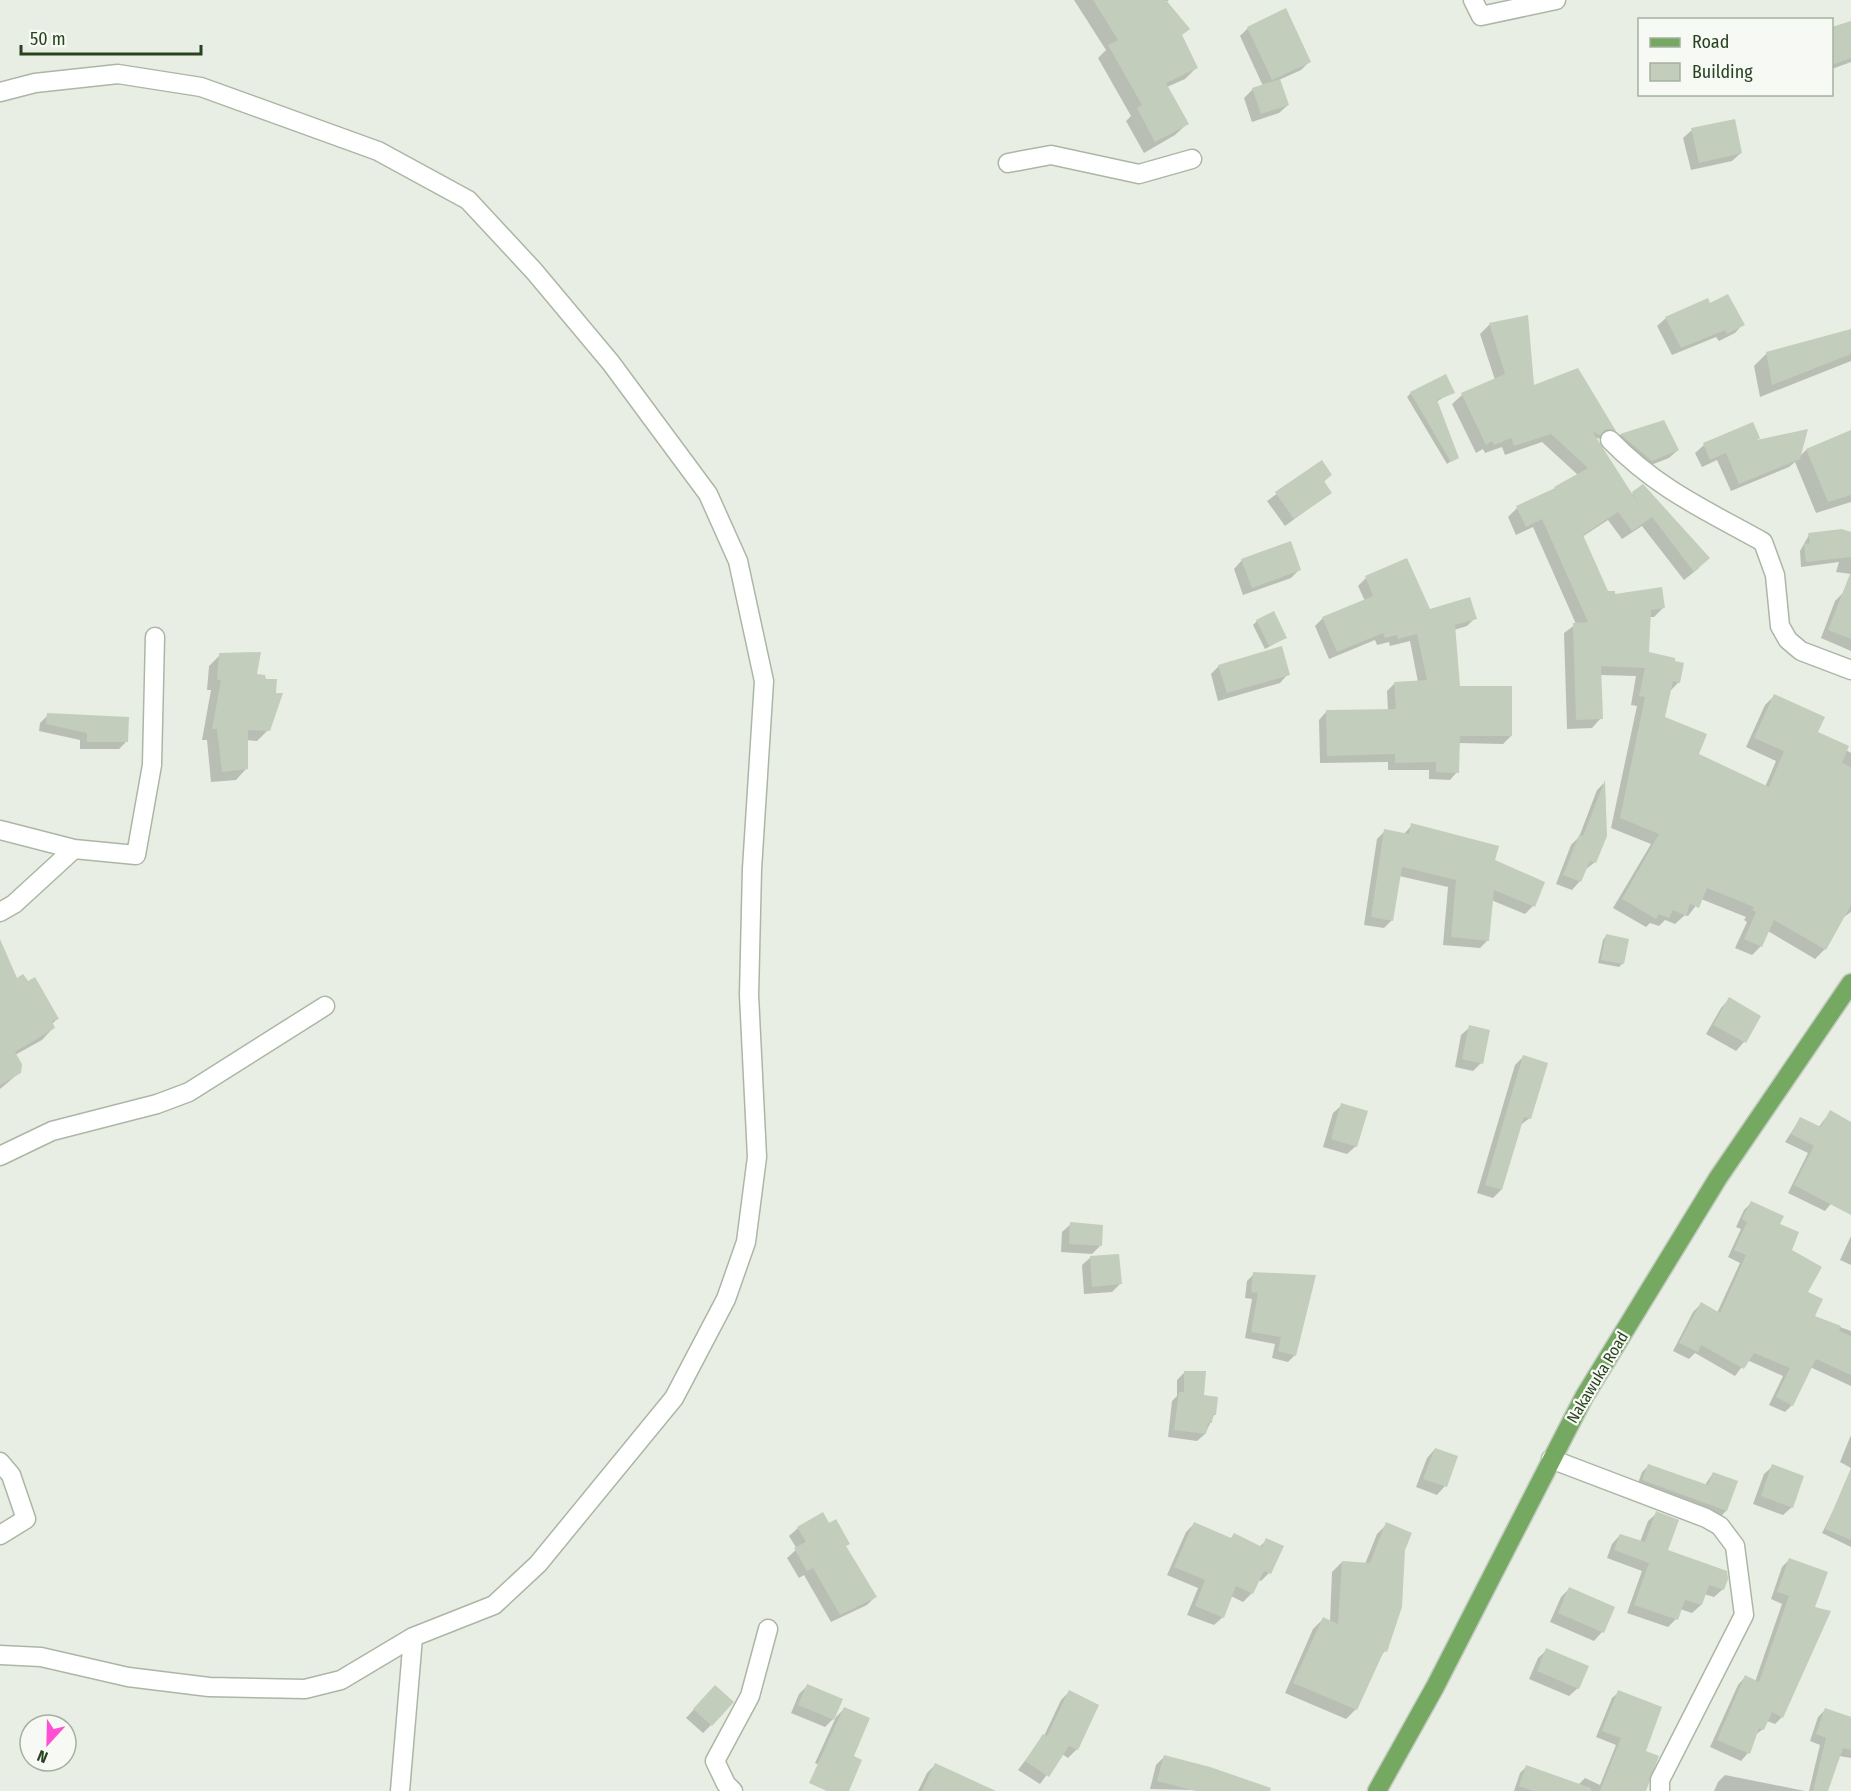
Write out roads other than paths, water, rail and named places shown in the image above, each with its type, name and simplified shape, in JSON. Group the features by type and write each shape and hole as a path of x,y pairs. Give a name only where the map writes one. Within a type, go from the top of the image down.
{"main road":[{"name":"Nakawuka Road","path":"1377,1791 1435,1687 1584,1397 1718,1178 1851,983"}],"street":[{"path":"1473,0 1481,16 1556,0"},
{"path":"0,92 35,83 118,74 201,87 378,152 468,200 534,271 611,363 708,494 738,561 764,681 752,869 749,995 757,1157 746,1242 726,1299 674,1398 538,1564 494,1605 413,1637 341,1680 305,1689 208,1687 128,1677 41,1657 0,1655"},
{"path":"1008,164 1050,155 1139,174 1192,159"},
{"path":"1610,440 1640,470 1676,496 1763,542 1775,575 1780,626 1788,640 1801,651 1851,670"},
{"path":"0,830 74,849 136,855 152,765 155,638"},
{"path":"0,912 14,904 74,849"},
{"path":"0,1156 52,1131 157,1104 189,1092 325,1006"},
{"path":"1551,1459 1706,1518 1720,1526 1734,1546 1744,1615 1659,1780 1660,1791"},
{"path":"0,1462 11,1475 26,1518 0,1535"},
{"path":"733,1791 726,1784 715,1761 750,1696 768,1629"},
{"path":"400,1791 413,1637"}]}
